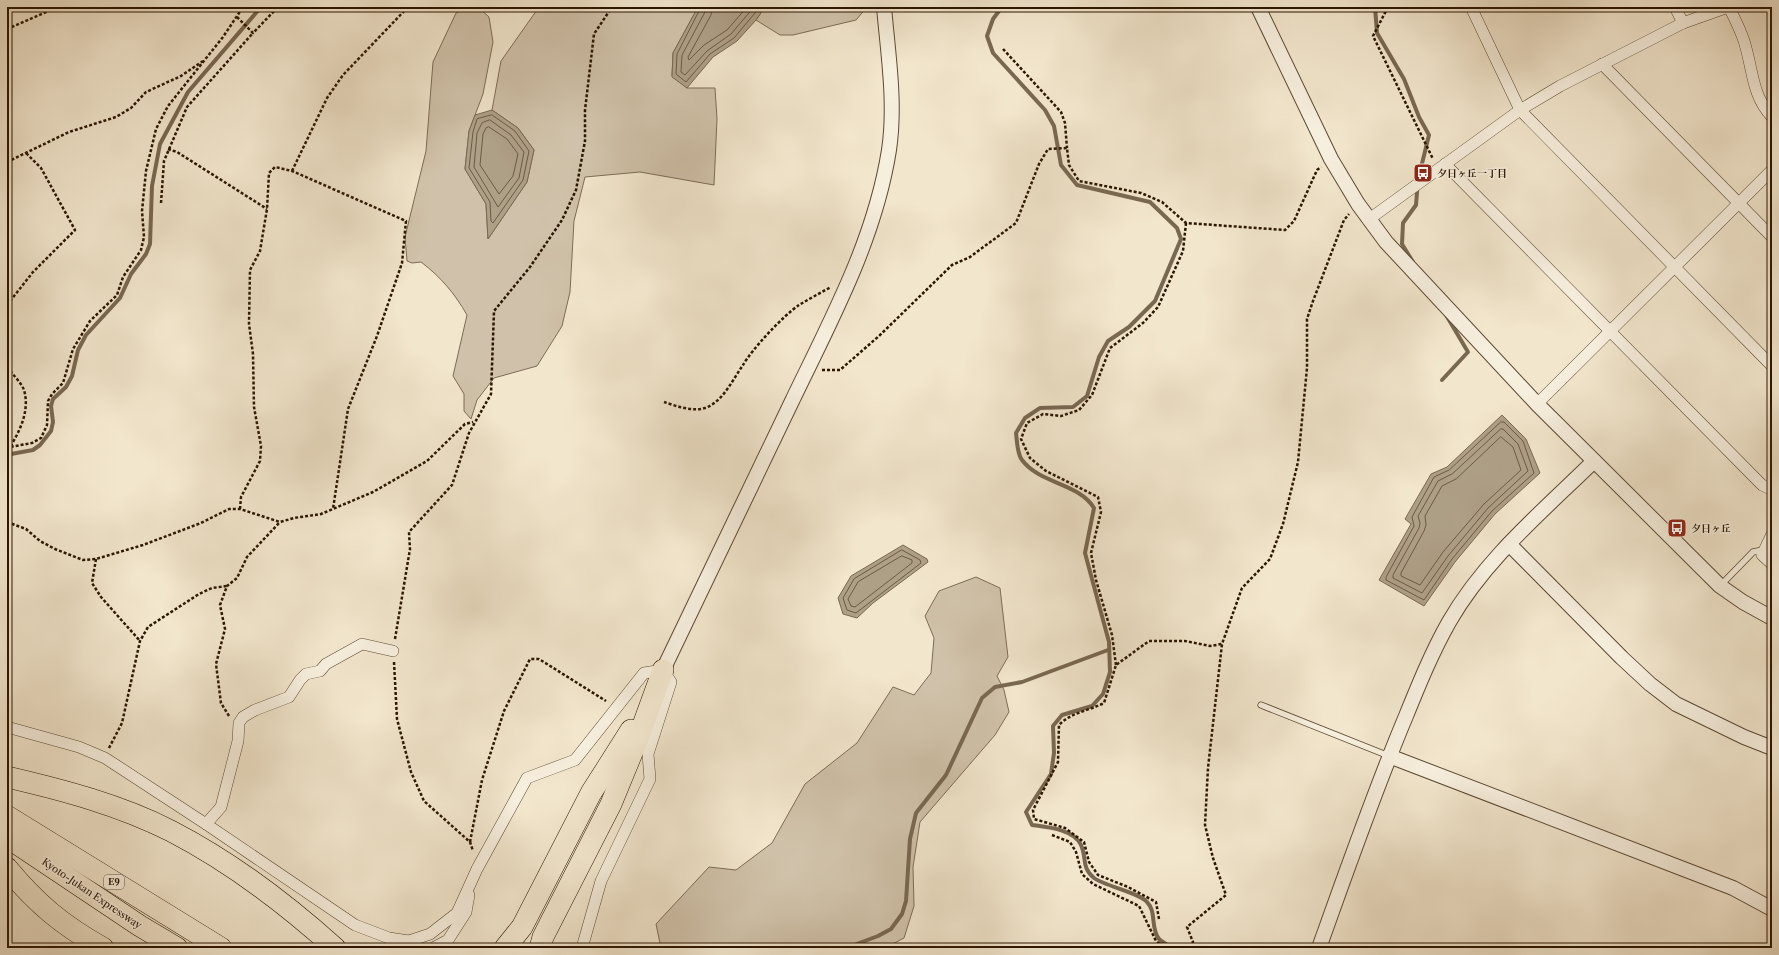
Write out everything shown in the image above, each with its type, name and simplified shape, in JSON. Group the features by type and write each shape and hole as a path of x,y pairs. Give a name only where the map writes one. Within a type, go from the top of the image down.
{"highway":[{"path":"514,948 522,927 591,793 660,678"},
{"path":"540,944 611,804 639,736 660,678"},
{"path":"7,776 104,803 171,831 243,874 299,916 334,948"},
{"name":"Kyoto-Jukan Expressway","path":"7,816 221,948"},
{"name":"Kyoto-Jukan Expressway","path":"7,837 140,926 177,948"},
{"path":"7,868 26,891 54,917 103,948"},
{"path":"505,948 522,927"}],"street":[{"path":"660,678 845,292 863,250 882,188 890,147 891,86 884,7"},
{"path":"1258,7 1331,159 1368,220 1386,242 1537,404 1720,586 1743,602 1772,618"},
{"path":"1471,7 1520,110 1772,366"},
{"path":"1675,7 1683,23"},
{"path":"1368,220 1520,110 1560,86 1683,23 1728,7 1746,46 1753,84 1763,106 1772,117"},
{"path":"1602,64 1772,237"},
{"path":"1442,166 1610,331 1762,485 1772,490"},
{"path":"1537,404 1772,170"},
{"path":"1319,948 1389,756 1425,671 1449,622 1483,573 1509,544 1594,461"},
{"path":"1772,534 1763,550 1762,555 1772,564"},
{"path":"1509,544 1622,658 1650,684 1676,704 1744,737 1772,748"},
{"path":"206,824 221,807 238,741 239,724 243,717 254,710 289,697 306,674 320,671 326,664 362,644 393,651"},
{"path":"7,727 79,747 105,758 206,824 354,925 389,938 409,941 430,934 456,912 477,869 527,778 575,760 644,673 671,682 648,754 650,779 601,881 582,948"},
{"path":"1389,756 1733,888 1772,909"},
{"path":"433,948 448,940 466,912 470,884"}],"lane":[{"path":"1720,586 1754,552 1763,550"},
{"path":"1262,706 1389,756"}],"path":[{"path":"7,29 58,7"},
{"path":"10,447 32,443 41,438 47,425 48,401 52,394 63,383 73,349 90,321 117,295 123,277 140,250 144,237 142,211 146,171 156,129 168,106 206,58 243,7"},
{"path":"161,204 164,161 187,107 278,7"},
{"path":"292,171 327,98 343,75 408,7"},
{"path":"470,842 424,801 411,772 397,719 393,651 410,549 409,532 452,485 473,422 491,394 494,311 538,256 562,220 576,190 585,141 585,110 594,34 612,7"},
{"path":"1388,7 1373,36 1442,166"},
{"path":"237,17 253,33"},
{"path":"1003,49 1061,112 1065,123 1069,165 1079,181 1141,193 1162,202 1186,223 1285,230 1294,221 1317,170 1331,159"},
{"path":"7,162 69,132 116,117 131,108 146,92 181,76 206,58"},
{"path":"808,369 840,370 879,336 952,266 970,258 1016,223 1040,164 1048,149 1067,148"},
{"path":"168,149 177,152 267,210"},
{"path":"7,305 33,272 75,230 41,168 26,153"},
{"path":"240,509 241,497 260,461 261,446 254,407 254,354 249,324 250,270 260,251 267,210 269,173 275,167 292,171 406,221 402,263 348,409 333,509"},
{"path":"1190,948 1192,942 1187,927 1226,895 1213,858 1205,825 1208,768 1222,644 1242,588 1270,559 1283,524 1298,462 1307,368 1308,319 1312,301 1344,220 1358,204"},
{"path":"1159,919 1156,902 1128,887 1098,875 1089,862 1084,842 1064,828 1034,819 1033,810 1058,762 1058,725 1066,717 1089,710 1104,703 1116,666 1112,635 1096,580 1091,553 1101,512 1098,497 1046,471 1035,463 1030,458 1021,439 1028,422 1043,414 1061,416 1080,410 1092,395 1110,348 1143,323 1158,307 1183,251 1186,223"},
{"path":"664,402 679,408 705,408 717,402 728,388 749,355 761,342 798,306 831,287 834,280"},
{"path":"7,367 24,389 26,405 20,431 7,450"},
{"path":"105,758 122,722 140,641 148,627 199,594 212,588 227,586 238,578 248,557 256,546 280,522 294,518 321,514 373,492 427,461 465,424 473,422"},
{"path":"7,522 26,529 40,541 55,549 83,560 96,559 202,524 229,509 240,509 280,522"},
{"path":"96,559 92,583 101,597 140,641"},
{"path":"227,586 220,605 225,629 216,664 221,703 229,716 239,724"},
{"path":"1116,666 1149,641 1185,642 1210,646 1222,644"},
{"path":"477,869 470,842 482,780 504,711 530,659 539,659 616,708"},
{"path":"1052,835 1070,842 1076,852 1082,874 1093,884 1139,906 1156,941 1165,948"}],"shaded area":[{"path":"468,7 478,7 489,17 493,42 483,94 469,131 465,169 486,204 488,239 527,182 534,150 518,128 492,110 501,61 539,7 698,7 673,53 672,76 687,88 715,88 717,119 714,185 640,172 585,177 574,221 570,292 562,326 537,366 494,378 477,400 471,419 464,411 464,394 453,376 467,315 458,300 435,274 421,262 412,263 407,261 405,237 426,151 433,62 456,13"},
{"path":"765,7 867,7 856,20 793,35 780,35 756,20"},
{"path":"976,577 1000,588 1008,657 997,676 1004,690 1009,712 995,735 920,822 913,867 914,906 904,938 885,948 661,948 656,924 709,867 736,870 772,843 805,784 857,743 893,687 914,695 931,673 934,638 925,616 939,591"}],"water":[{"path":"698,7 765,7 756,20 737,41 713,57 687,88 672,77 673,53"},
{"path":"492,110 518,128 534,150 527,182 488,239 486,204 465,169 469,131 475,115"},
{"path":"1502,415 1526,439 1540,473 1495,514 1455,562 1424,606 1379,580 1411,524 1405,519 1431,474 1447,467"},
{"path":"903,545 927,559 928,562 873,603 857,618 843,614 838,598 851,576"}],"waterway":[{"path":"7,458 11,454 33,450 40,445 51,431 53,422 51,406 53,399 66,387 72,376 78,350 86,335 120,298 131,274 146,254 150,244 152,186 160,144 188,92 261,7"},
{"path":"1002,7 993,19 987,36 993,53 1045,110 1054,126 1061,165 1077,185 1150,202 1177,228 1181,239 1155,301 1129,327 1108,341 1099,357 1087,396 1073,407 1040,408 1025,418 1016,433 1020,457 1030,468 1039,474 1079,493 1094,508 1085,553 1109,642 1110,672 1103,694 1092,706 1062,715 1053,726 1054,753 1051,774 1026,812 1032,825 1059,830 1072,835 1081,845 1087,870 1094,878 1137,896 1147,902 1152,910 1156,935 1160,940 1172,948"},
{"path":"1375,7 1377,33 1404,79 1419,117 1429,135 1418,180 1416,205 1403,223 1402,244 1413,262"},
{"path":"1442,380 1468,352 1446,315"},
{"path":"846,948 878,936 891,929 902,914 906,901 910,839 916,813 946,775 982,698 995,687 1022,682 1108,650"}],"place":[{"name":"夕日ヶ丘一丁目","path":"1423,173"},
{"name":"夕日ヶ丘","path":"1677,528"}]}
